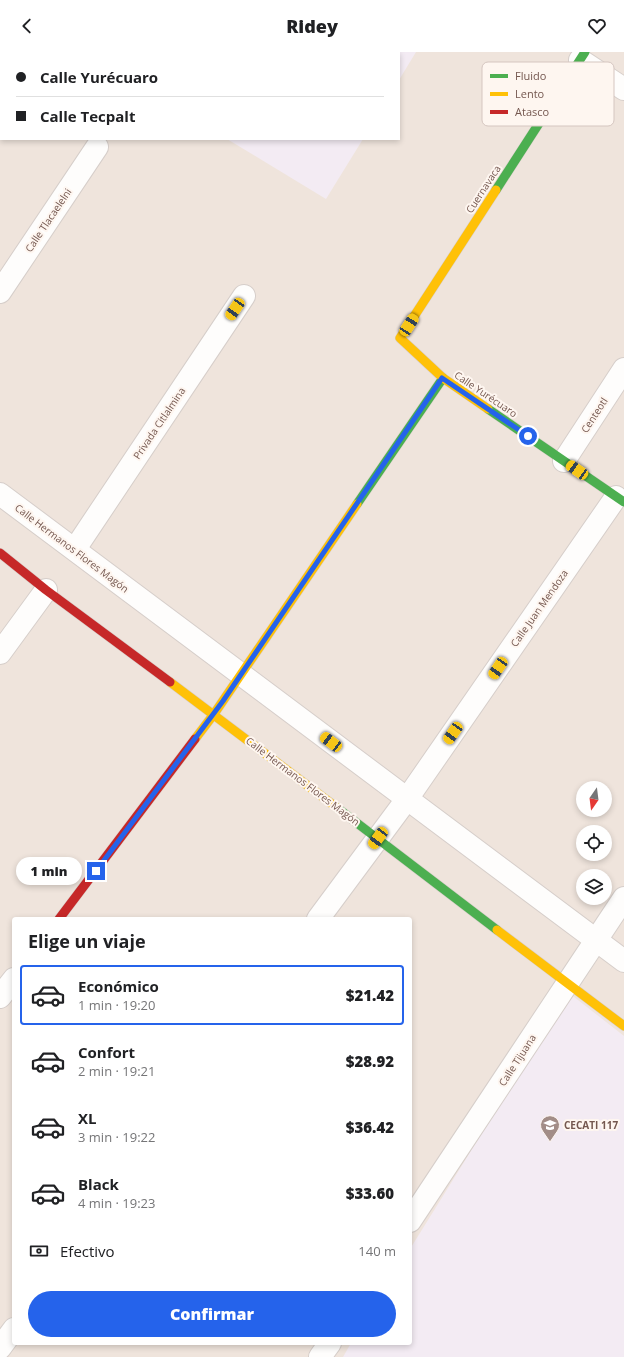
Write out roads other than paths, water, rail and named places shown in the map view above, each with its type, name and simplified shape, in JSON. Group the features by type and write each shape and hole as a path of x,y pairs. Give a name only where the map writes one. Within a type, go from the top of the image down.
{"street":[{"path":"614,81 624,89"},
{"name":"Cuernavaca","path":"400,338 537,126"},
{"name":"Calle Tlacaelelni","path":"0,292 96,147"},
{"name":"Privada Citlalmina","path":"75,549 244,296"},
{"name":"Calle Yurécuaro","path":"400,338 442,378 620,499"},
{"name":"Centeotl","path":"564,461 624,368"},
{"path":"61,917 241,676 442,378"},
{"name":"Calle Hermanos Flores Magón","path":"0,494 75,549 241,676 624,961"},
{"name":"Calle Juan Mendoza","path":"319,917 407,799 620,499"},
{"name":"Calle Hermanos Flores Magón","path":"0,553 46,590 214,714 624,1026"},
{"path":"0,653 46,590"},
{"name":"Calle Tijuana","path":"412,1218 624,898"},
{"path":"0,998 12,982"},
{"path":"0,1348 12,1332"},
{"path":"320,1357 329,1345"}],"place":[{"name":"CECATI 117","path":"550,1142"}]}
